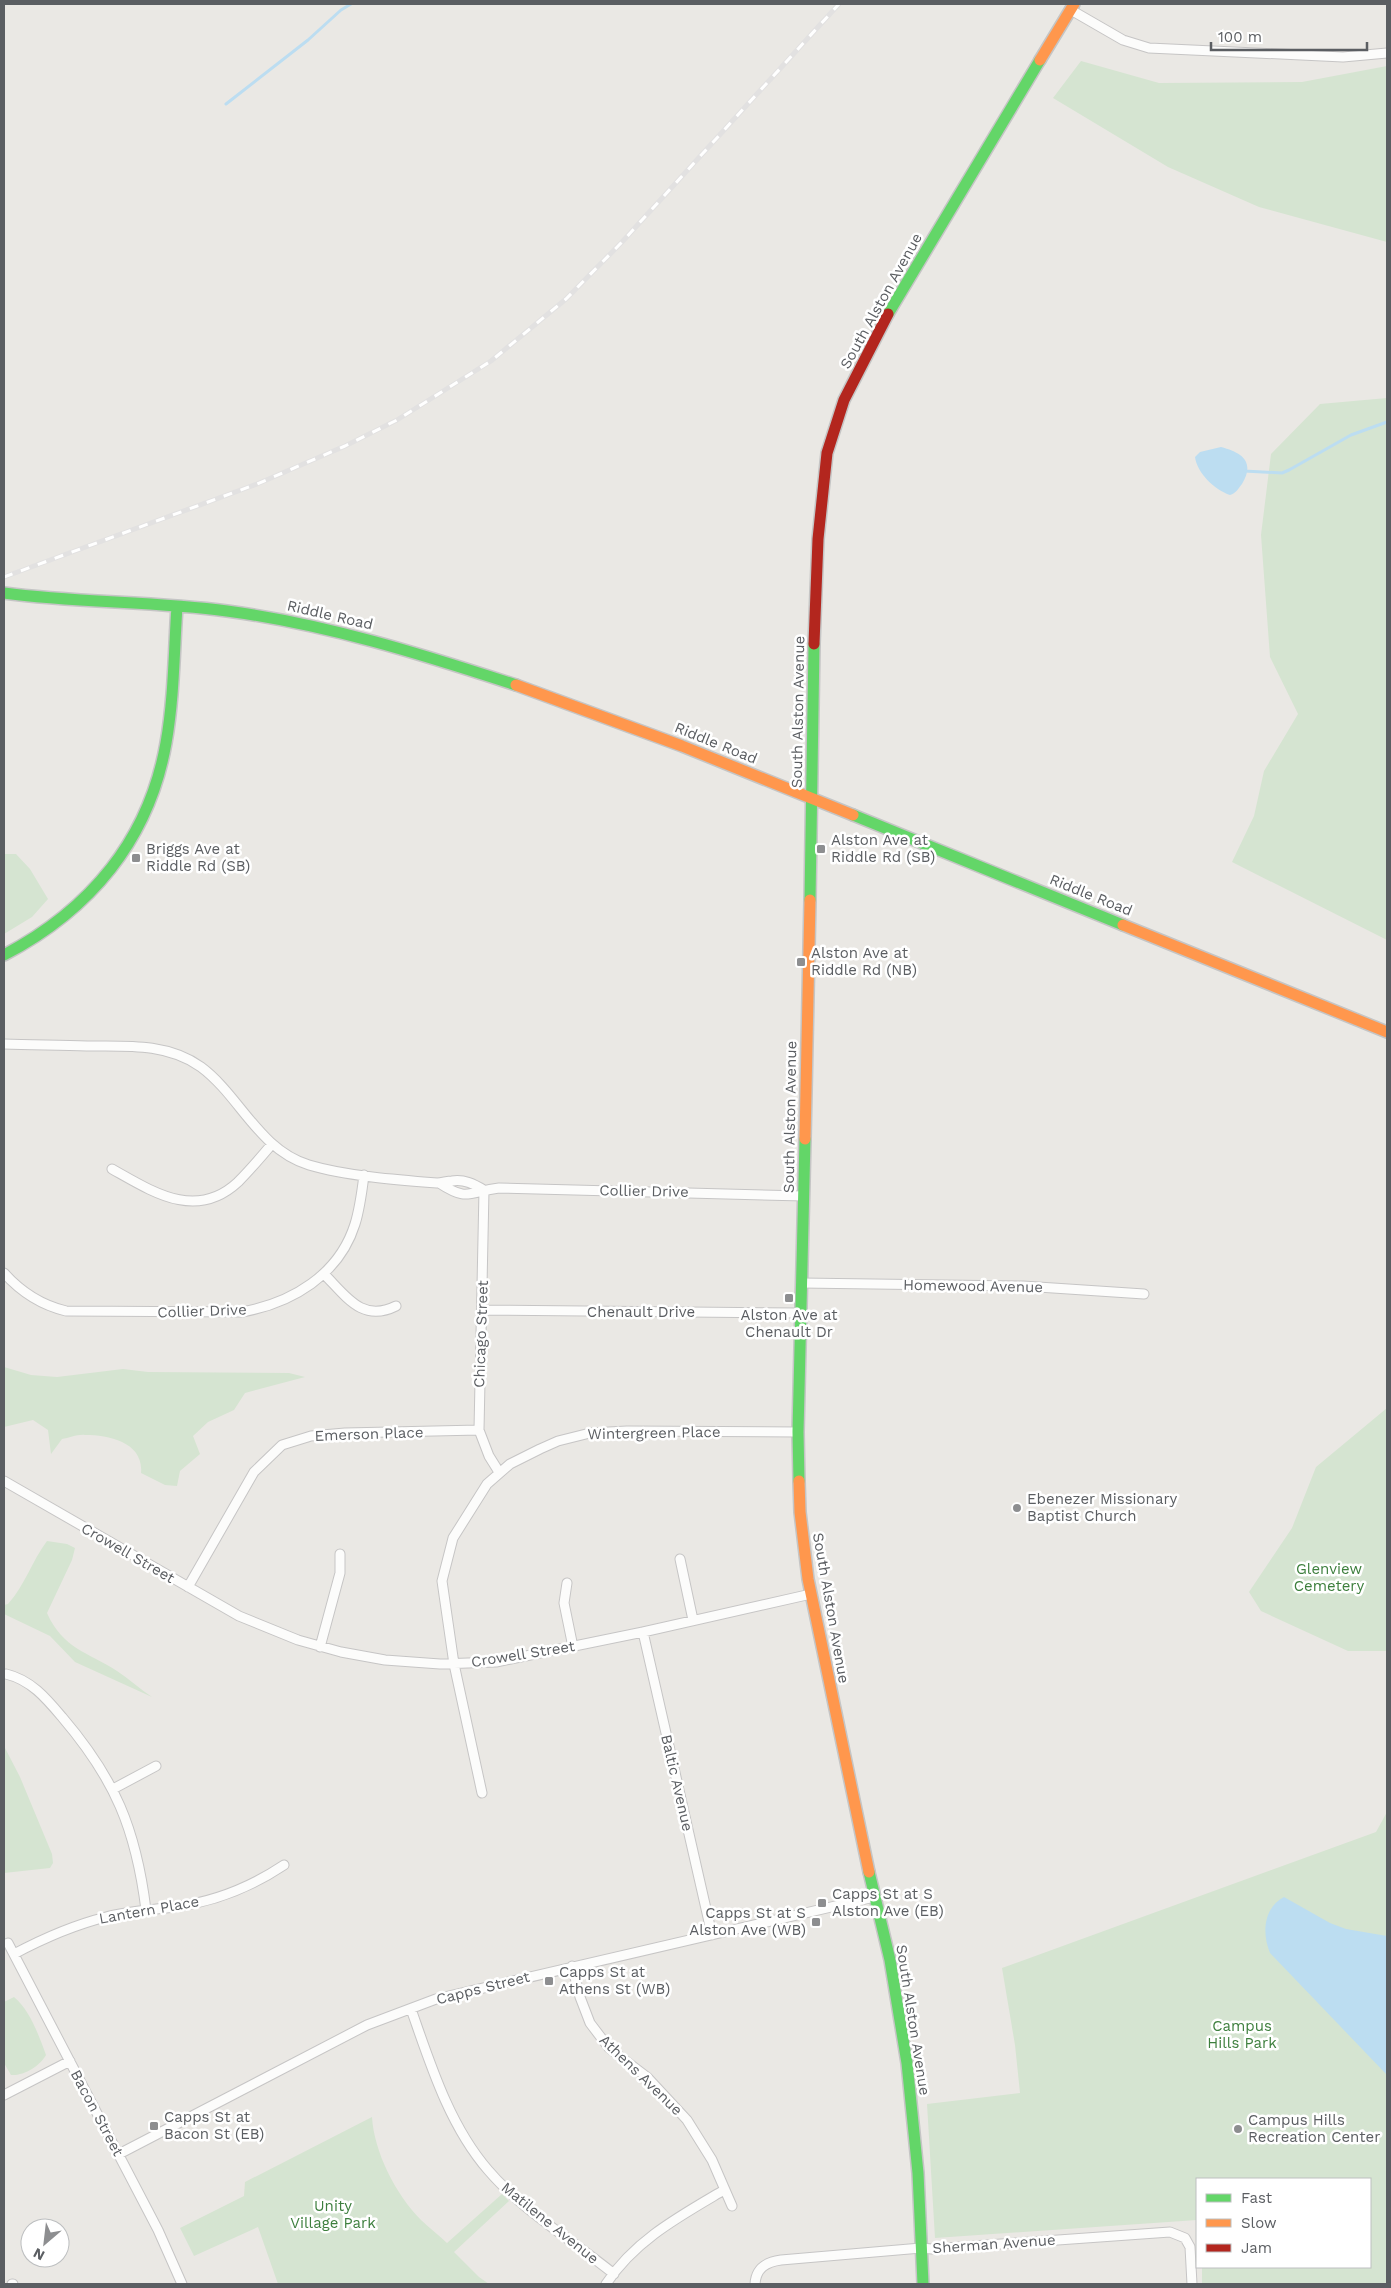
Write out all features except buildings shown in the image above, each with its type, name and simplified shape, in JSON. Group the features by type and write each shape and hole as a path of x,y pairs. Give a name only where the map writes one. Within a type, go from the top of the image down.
{"street":[{"path":"1073,7 1124,40 1148,48 1343,57 1387,53"},
{"name":"South Alston Avenue","path":"923,2284 918,2173 910,2087 890,1960 874,1897 811,1594 800,1512 798,1432 800,1313 812,798 812,698 818,539 825,465 835,422 844,400 888,314 1073,7"},
{"name":"Riddle Road","path":"4,593 56,600 177,606 284,620 351,634 422,654 583,708 812,798 1387,1032"},
{"path":"4,955 49,929 76,907 110,872 136,832 154,789 166,742 177,606"},
{"name":"Collier Drive","path":"4,1044 140,1047 168,1051 200,1066 214,1078 272,1144 285,1154 309,1165 364,1175 439,1183 455,1180 472,1182 484,1190"},
{"path":"112,1169 163,1197 177,1200 205,1200 217,1196 238,1182 272,1144"},
{"name":"Collier Drive","path":"4,1273 33,1298 54,1308 83,1312 242,1312 260,1308 292,1297 308,1288 337,1259 354,1226 364,1175"},
{"name":"Collier Drive","path":"439,1183 454,1193 471,1196 484,1190 498,1188 804,1196"},
{"name":"Chicago Street","path":"484,1190 479,1430 486,1450 499,1472"},
{"path":"324,1274 356,1305 365,1311 385,1312 396,1306"},
{"name":"Homewood Avenue","path":"801,1283 1023,1286 1144,1294"},
{"name":"Chenault Drive","path":"482,1310 800,1313"},
{"name":"Emerson Place","path":"188,1587 254,1472 282,1445 311,1436 337,1434 479,1430"},
{"name":"Wintergreen Place","path":"482,1793 454,1664 442,1581 443,1569 453,1538 487,1484 499,1472 540,1449 558,1441 590,1433 628,1431 798,1432"},
{"name":"Crowell Street","path":"4,1481 188,1587 266,1628 320,1647 385,1660 454,1664 496,1662 643,1632 811,1594"},
{"path":"320,1647 340,1573 340,1554"},
{"path":"680,1559 693,1620"},
{"path":"567,1583 564,1603 573,1646"},
{"name":"Baltic Avenue","path":"643,1632 712,1935"},
{"path":"6,1674 19,1677 31,1684 52,1705 96,1760 113,1789 127,1821 137,1852 146,1910"},
{"path":"113,1789 156,1766"},
{"name":"Lantern Place","path":"14,1954 60,1932 96,1920 146,1910 191,1904 229,1893 258,1881 284,1866"},
{"name":"Capps Street","path":"119,2154 367,2025 411,2009 477,1988 874,1897"},
{"name":"Bacon Street","path":"8,1943 158,2230 182,2284"},
{"name":"Athens Avenue","path":"572,1966 586,2015 597,2033 610,2048 646,2077 681,2112 712,2160 732,2206"},
{"name":"Matilene Avenue","path":"411,2009 454,2118 484,2164 517,2198 614,2274"},
{"path":"4,2095 70,2061"},
{"path":"606,2284 645,2241 668,2222 724,2190"},
{"name":"Sherman Avenue","path":"755,2284 758,2270 766,2264 781,2260 921,2248 932,2249 1170,2232 1185,2238 1190,2247 1192,2284"}],"green space":[{"path":"1081,61 1159,83 1302,82 1387,66 1387,242 1259,207 1168,167 1053,98"},
{"path":"1387,398 1387,940 1232,862 1254,816 1264,771 1298,714 1270,657 1261,535 1271,454 1320,404"},
{"path":"4,854 16,854 30,869 48,899 32,917 4,934"},
{"path":"4,1367 31,1375 57,1377 123,1369 148,1372 289,1373 305,1377 245,1393 234,1410 208,1422 193,1436 200,1454 180,1471 177,1486 165,1485 141,1473 137,1454 124,1443 114,1439 95,1435 74,1436 62,1439 51,1454 48,1430 33,1420 4,1427"},
{"name":"Glenview Cemetery","path":"1387,1408 1387,1651 1348,1651 1261,1611 1249,1592 1292,1528 1316,1467"},
{"path":"47,1541 67,1544 75,1548 72,1560 47,1613 53,1625 61,1635 77,1648 117,1671 152,1697 75,1662 50,1636 4,1614 4,1605 8,1604 14,1597"},
{"path":"4,1746 20,1777 52,1854 53,1863 50,1868 4,1873"},
{"name":"Campus Hills Park","path":"1387,1812 1387,2284 1202,2284 1202,2268 1371,2268 1371,2178 1196,2178 1196,2220 935,2238 927,2104 1020,2093 1015,2045 1002,1968 1376,1832"},
{"path":"14,1997 20,2002 29,2016 46,2055 31,2070 11,2075 4,2063 4,2002"},
{"name":"Unity Village Park","path":"372,2117 377,2144 395,2186 421,2220 447,2243 502,2194 509,2201 454,2252 479,2277 489,2284 278,2284 258,2227 194,2256 180,2228 244,2196 245,2182"}],"water":[{"path":"1221,447 1235,452 1245,459 1247,464 1246,476 1242,484 1230,495 1213,485 1203,475 1196,463 1195,457 1200,452"},
{"path":"1284,1897 1330,1923 1346,1929 1387,1936 1387,2075 1270,1953 1267,1946 1266,1922 1272,1908"}],"waterway":[{"path":"226,104 308,40 341,10 351,4"},
{"path":"1244,471 1282,473 1351,435 1387,422"}],"railway":[{"path":"4,577 257,484 345,446 397,420 491,361 566,299 622,242 839,4"}],"traffic: fast":[{"path":"888,314 1040,60"},
{"path":"4,593 60,599 171,605 264,617 373,641 516,685"},
{"path":"4,955 35,937 63,917 89,894 130,841 146,811 158,778 169,726 177,606"},
{"path":"810,900 814,644"},
{"path":"853,815 1123,925"},
{"path":"799,1481 798,1432 805,1139"},
{"path":"869,1872 890,1960 907,2063 918,2173 923,2284"}],"traffic: slow":[{"path":"1040,60 1074,4"},
{"path":"516,685 682,746 853,815"},
{"path":"805,1139 810,900"},
{"path":"1123,925 1387,1032"},
{"path":"799,1481 800,1512 808,1579 869,1872"}],"traffic: jam":[{"path":"814,644 818,539 827,453 844,400 888,314"}],"place":[{"name":"Alston Ave at Riddle Rd (SB)","path":"821,849"},
{"name":"Briggs Ave at Riddle Rd (SB)","path":"136,858"},
{"name":"Alston Ave at Riddle Rd (NB)","path":"801,962"},
{"name":"Alston Ave at Chenault Dr","path":"789,1298"},
{"name":"Ebenezer Missionary Baptist Church","path":"1017,1508"},
{"name":"Capps St at S Alston Ave (EB)","path":"822,1903"},
{"name":"Capps St at S Alston Ave (WB)","path":"816,1922"},
{"name":"Capps St at Athens St (WB)","path":"549,1981"},
{"name":"Capps St at Bacon St (EB)","path":"154,2126"},
{"name":"Campus Hills Recreation Center","path":"1238,2129"}]}
